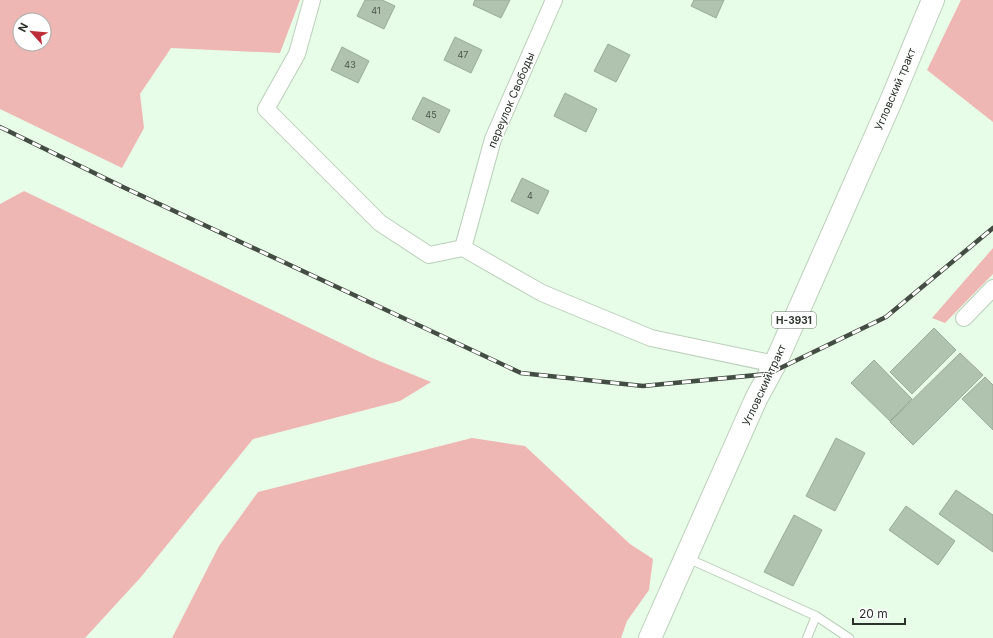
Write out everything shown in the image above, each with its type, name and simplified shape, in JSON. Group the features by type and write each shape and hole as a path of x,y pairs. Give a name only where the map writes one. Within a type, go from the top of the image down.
{"highway":[{"name":"Угловский тракт","path":"650,638 756,399 775,364 891,101 933,0"}],"street":[{"path":"312,0 297,54 266,109 380,223 429,255 463,248 542,293 651,338 775,364"},
{"name":"переулок Свободы","path":"463,248 493,139 554,0"},
{"path":"964,318 993,288"}],"lane":[{"path":"686,558 816,616 849,638"},
{"path":"807,638 816,616"}],"shaded area":[{"path":"0,0 300,0 280,53 171,48 140,94 144,128 122,168 0,109"},
{"path":"961,0 993,0 993,122 927,70"},
{"path":"24,191 372,358 431,382 400,401 253,439 141,577 85,638 0,638 0,204"},
{"path":"993,248 993,274 945,323 932,318"},
{"path":"472,438 525,446 630,544 653,559 649,590 627,621 621,638 172,638 219,546 258,492"}],"building":[{"path":"365,0 382,0 395,6 384,29 357,16"},
{"path":"475,0 510,0 501,18 473,5"},
{"path":"694,0 724,0 716,18 691,6"},
{"path":"455,37 482,50 471,73 444,60"},
{"path":"608,44 630,55 616,82 594,71"},
{"path":"342,47 369,61 358,83 331,70"},
{"path":"565,93 597,109 586,132 554,116"},
{"path":"423,97 450,110 439,133 412,119"},
{"path":"522,178 549,191 538,214 511,201"},
{"path":"934,328 956,350 912,394 890,372"},
{"path":"960,353 983,375 913,445 890,422"},
{"path":"874,360 912,399 890,421 851,383"},
{"path":"985,377 993,385 993,430 962,399"},
{"path":"836,438 865,453 835,511 806,496"},
{"path":"956,490 993,515 993,552 939,514"},
{"path":"906,506 955,541 938,565 889,530"},
{"path":"794,515 822,530 793,586 764,572"}],"railway":[{"path":"0,127 125,188 521,373 643,386 768,374 886,317 993,228"}]}
